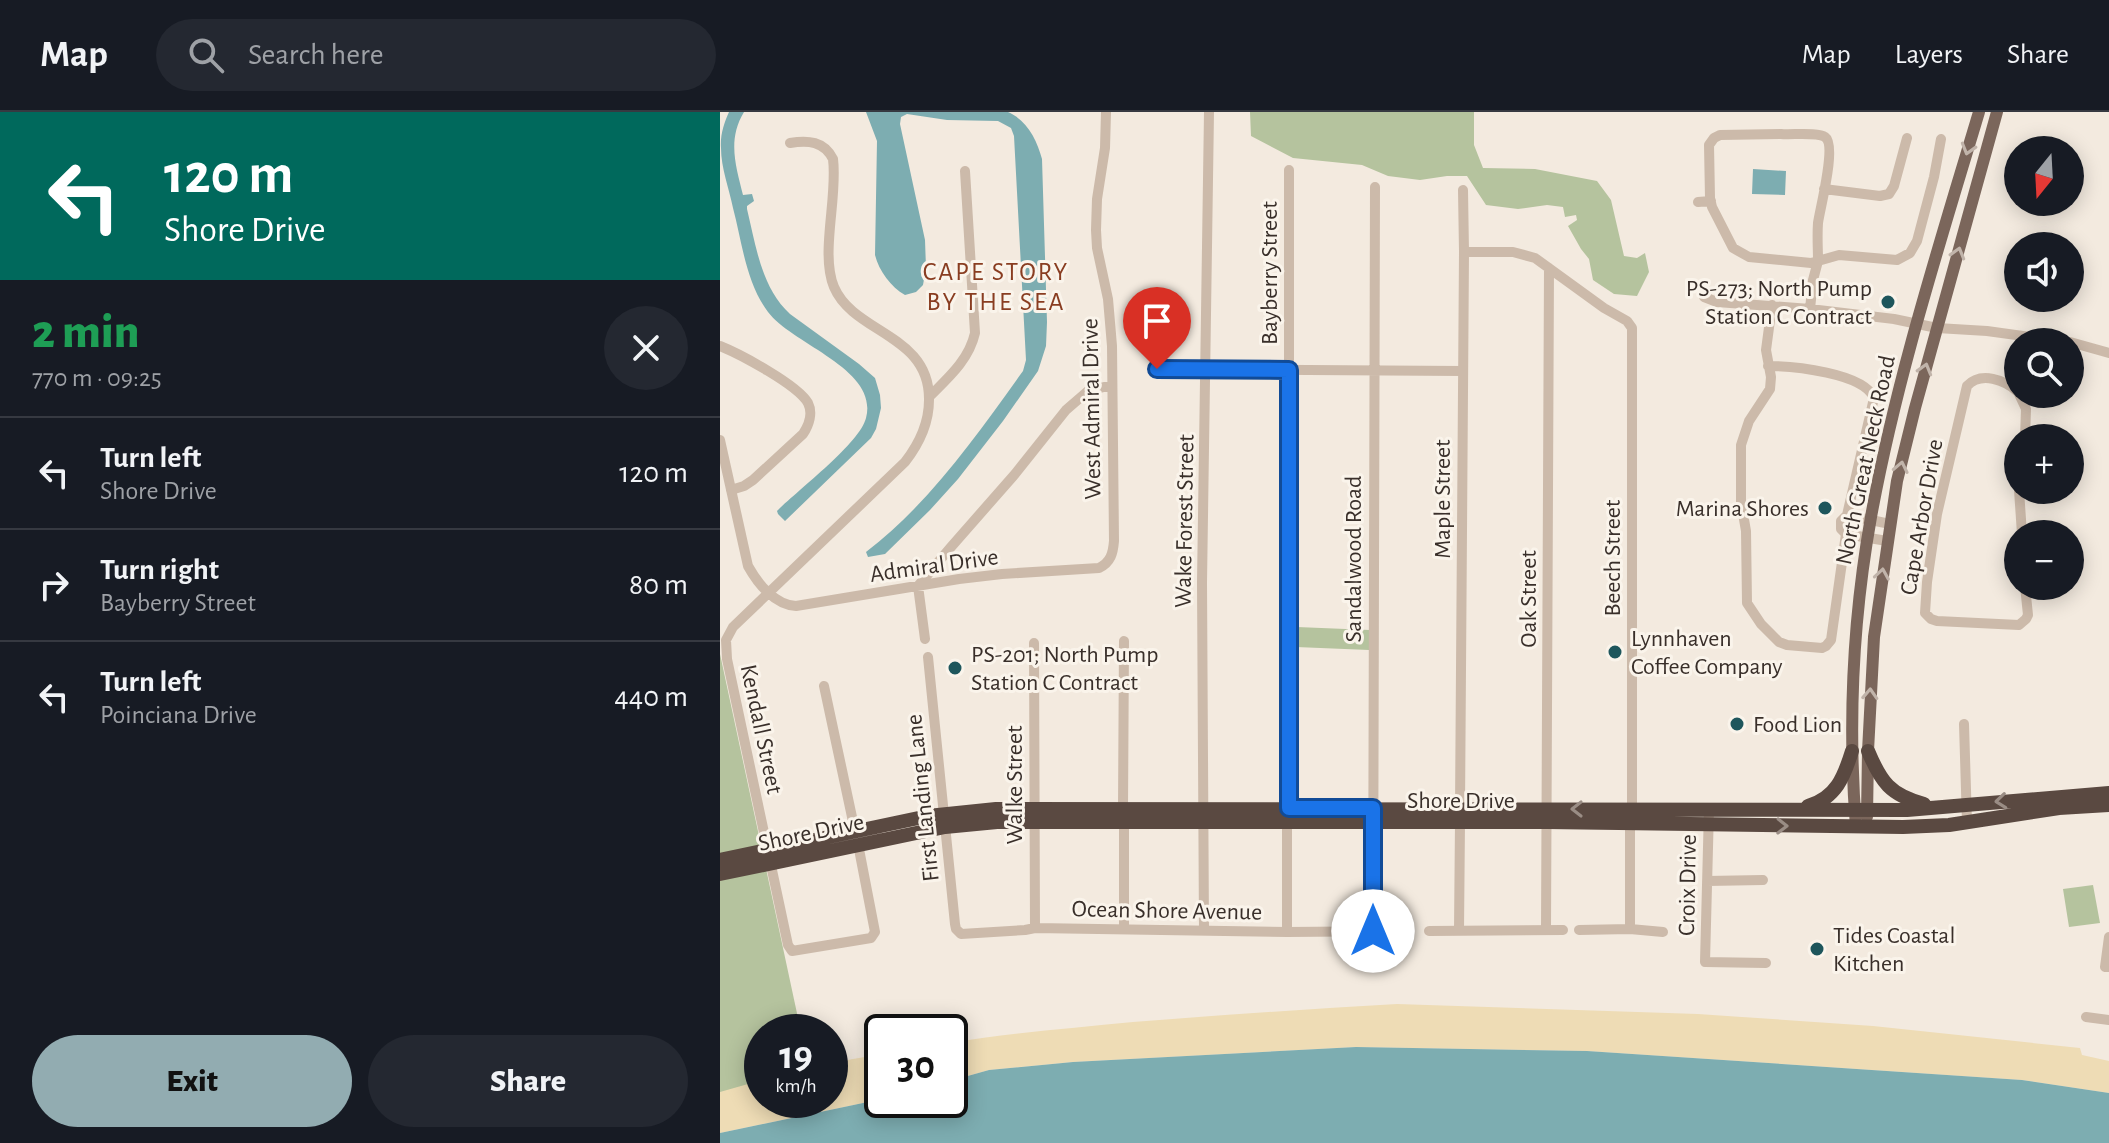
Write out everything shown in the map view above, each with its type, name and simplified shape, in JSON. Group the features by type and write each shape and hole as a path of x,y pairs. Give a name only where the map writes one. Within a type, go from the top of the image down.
{"highway":[{"path":"1790,810 1812,805 1830,795 1842,780 1852,751"},
{"path":"1868,751 1881,779 1895,793 1921,804 1944,807"},
{"name":"Shore Drive","path":"720,860 769,856 992,809 1034,814 1123,815 1631,816 1709,809 1944,807 2109,793"},
{"name":"Shore Drive","path":"1631,816 1708,825 1903,827 1967,823 2059,808 2109,805"},
{"name":"Shore Drive","path":"720,874 769,856"}],"main road":[{"name":"North Great Neck Road","path":"1862,827 1852,751 1856,644 1871,519 1891,420 1979,112"},
{"name":"North Great Neck Road","path":"1861,810 1868,751 1874,637 1904,450 1997,112"}],"street":[{"name":"West Admiral Drive","path":"1106,112 1096,230 1108,299 1112,385 1114,541 1108,562"},
{"name":"Wake Forest Street","path":"1204,931 1202,583 1209,112"},
{"path":"1810,309 1818,261 1818,226 1830,145 1825,136 1720,135 1714,138 1709,145 1711,201 1730,243 1742,255 1801,262 1818,261 1839,255 1891,260 1910,253 1917,241 1941,139"},
{"path":"1824,189 1880,196 1889,194 1907,138"},
{"path":"790,143 820,144 833,159 829,267 837,294 916,358 926,378 929,397"},
{"name":"Bayberry Street","path":"1287,932 1289,170"},
{"path":"929,397 962,362 975,333 965,171"},
{"name":"Sandalwood Road","path":"1373,931 1375,187"},
{"name":"Maple Street","path":"1459,930 1463,190"},
{"path":"1698,202 1711,201"},
{"path":"1464,252 1519,252 1549,268"},
{"name":"Beech Street","path":"1549,268 1630,323 1630,929"},
{"name":"Oak Street","path":"1546,930 1549,268"},
{"path":"1704,297 1717,302 1810,309 2004,335"},
{"path":"1772,305 1766,350 1770,389 1749,421 1742,439 1741,502 1746,531 1747,603 1761,624 1779,642 1822,648 1829,643 1836,614 1846,534"},
{"path":"720,346 751,361 795,390 807,402 810,415 803,434 753,480 731,490"},
{"path":"2084,346 2109,353"},
{"path":"1768,366 1837,376 1867,387 1872,393 1874,403 1847,515"},
{"path":"1157,369 1463,371"},
{"name":"Cape Arbor Drive","path":"2004,382 1983,378 1973,380 1967,386 1937,514 1925,613 1937,621 2019,625 2028,615 2026,600"},
{"path":"925,639 918,586 1066,410 1088,391 1112,385"},
{"name":"Kendall Street","path":"856,838 875,932 871,938 795,952 788,945 725,647 733,627 905,462 923,432 929,397"},
{"path":"720,440 748,566 769,593"},
{"path":"1887,541 1846,534 1840,526 1842,518 1847,515 1890,524"},
{"name":"Admiral Drive","path":"769,593 783,605 796,606 1002,574 1099,568 1108,562"},
{"path":"1124,641 1124,929"},
{"name":"Walke Street","path":"1034,643 1035,928"},
{"name":"First Landing Lane","path":"928,657 955,924 961,934"},
{"path":"824,686 856,838"},
{"path":"1964,724 1967,823"},
{"name":"Croix Drive","path":"1709,809 1705,962 1766,963"},
{"path":"1707,881 1763,880"},
{"name":"Ocean Shore Avenue","path":"961,934 1035,928 1406,931"},
{"path":"1429,931 1563,930"},
{"path":"1579,930 1663,932"},
{"path":"1373,931 1373,953"},
{"path":"2107,967 2109,937"},
{"path":"2086,1017 2109,1020"}],"green space":[{"path":"1250,112 1474,112 1474,145 1483,168 1535,169 1597,181 1611,200 1624,256 1637,258 1645,253 1649,272 1637,296 1614,294 1593,280 1589,259 1568,226 1577,220 1576,215 1565,217 1563,207 1547,205 1518,209 1486,205 1467,176 1420,180 1388,176 1362,165 1293,158 1251,136"},
{"path":"1297,627 1370,630 1369,650 1296,647"},
{"path":"720,654 797,1014 744,1014 744,1114 720,1133"},
{"path":"2093,885 2100,923 2069,927 2063,889"}],"sand":[{"path":"1397,1004 1698,1014 1873,1026 2080,1048 2082,1055 2109,1061 2109,1093 2022,1080 1587,1051 1356,1047 1073,1062 989,1070 968,1076 968,1041 1133,1022"},
{"path":"864,1057 864,1103 848,1106 848,1060"},
{"path":"744,1085 744,1118 791,1118 720,1133 720,1092"}],"water":[{"path":"729,112 744,112 734,143 736,163 743,195 752,194 754,201 747,209 761,265 772,291 790,314 875,378 880,395 881,408 871,438 785,521 777,511 853,440 866,418 867,401 860,385 847,372 780,324 761,301 746,262 722,163 721,138"},
{"path":"866,112 1008,112 1026,125 1042,159 1047,322 1046,346 1038,371 1003,421 930,510 885,554 868,557 866,552 911,512 951,468 1023,371 1026,360 1014,136 1011,128 998,121 947,120 907,114 901,117 925,240 926,268 923,285 916,292 905,295 886,278 875,255 877,141"},
{"path":"1753,169 1786,171 1785,195 1752,194"},
{"path":"1356,1047 1587,1051 2022,1080 2109,1093 2109,1143 720,1143 720,1133 791,1118 848,1118 848,1106 864,1103 864,1118 968,1118 968,1076 989,1070 1073,1062"}],"place":[{"name":"PS-273; North Pump Station C Contract","path":"1888,302"},
{"name":"Marina Shores","path":"1825,508"},
{"name":"Lynnhaven Coffee Company","path":"1615,652"},
{"name":"PS-201; North Pump Station C Contract","path":"955,668"},
{"name":"Food Lion","path":"1737,724"},
{"name":"Tides Coastal Kitchen","path":"1817,949"}],"district":[{"name":"CAPE STORY BY THE SEA","path":"996,286"}],"route":[{"path":"1157,369 1289,370 1289,808 1373,808 1373,931"}]}
